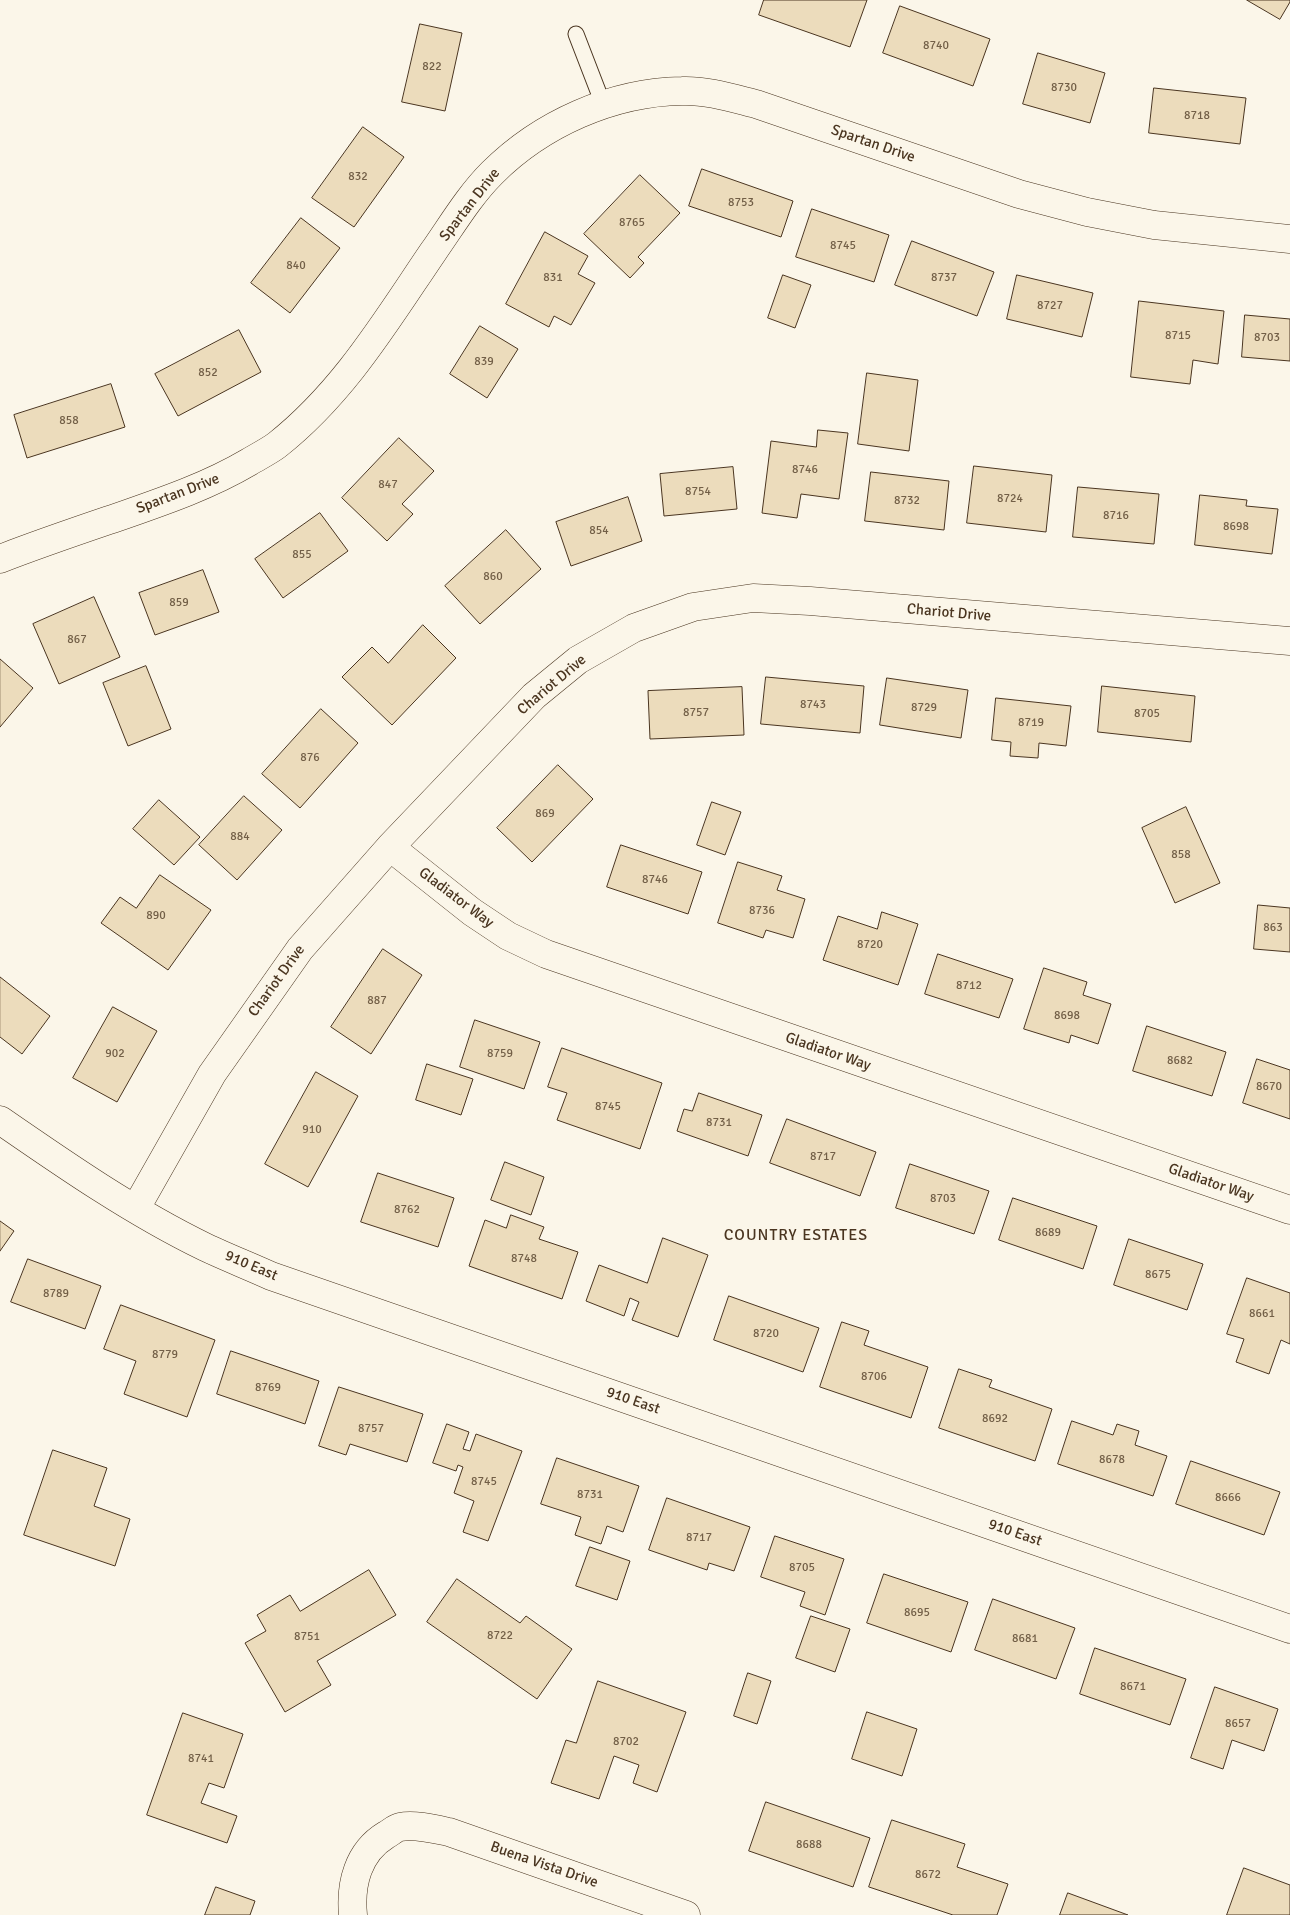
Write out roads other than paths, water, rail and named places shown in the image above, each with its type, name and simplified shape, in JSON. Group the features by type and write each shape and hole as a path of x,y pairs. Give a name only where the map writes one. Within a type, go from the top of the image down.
{"street":[{"name":"Spartan Drive","path":"0,559 171,499 225,476 276,446 320,407 358,362 463,209 492,174 525,144 564,122 603,104 643,94 683,90 720,95 756,104 1019,194 1087,212 1154,225 1290,239"},
{"name":"Chariot Drive","path":"136,1208 212,1074 300,949 390,847 534,696 578,660 634,628 693,607 753,598 810,601 1290,641"},
{"name":"Gladiator Way","path":"390,847 472,912 508,936 546,954 1290,1210"},
{"name":"910 East","path":"0,1120 65,1165 136,1208 204,1247 271,1276 1290,1629"},
{"name":"Buena Vista Drive","path":"354,1915 354,1879 361,1859 378,1840 399,1827 426,1827 449,1832 686,1915"}],"lane":[{"path":"576,34 603,104"}],"district":[{"name":"COUNTRY ESTATES","path":"796,1236"}]}
